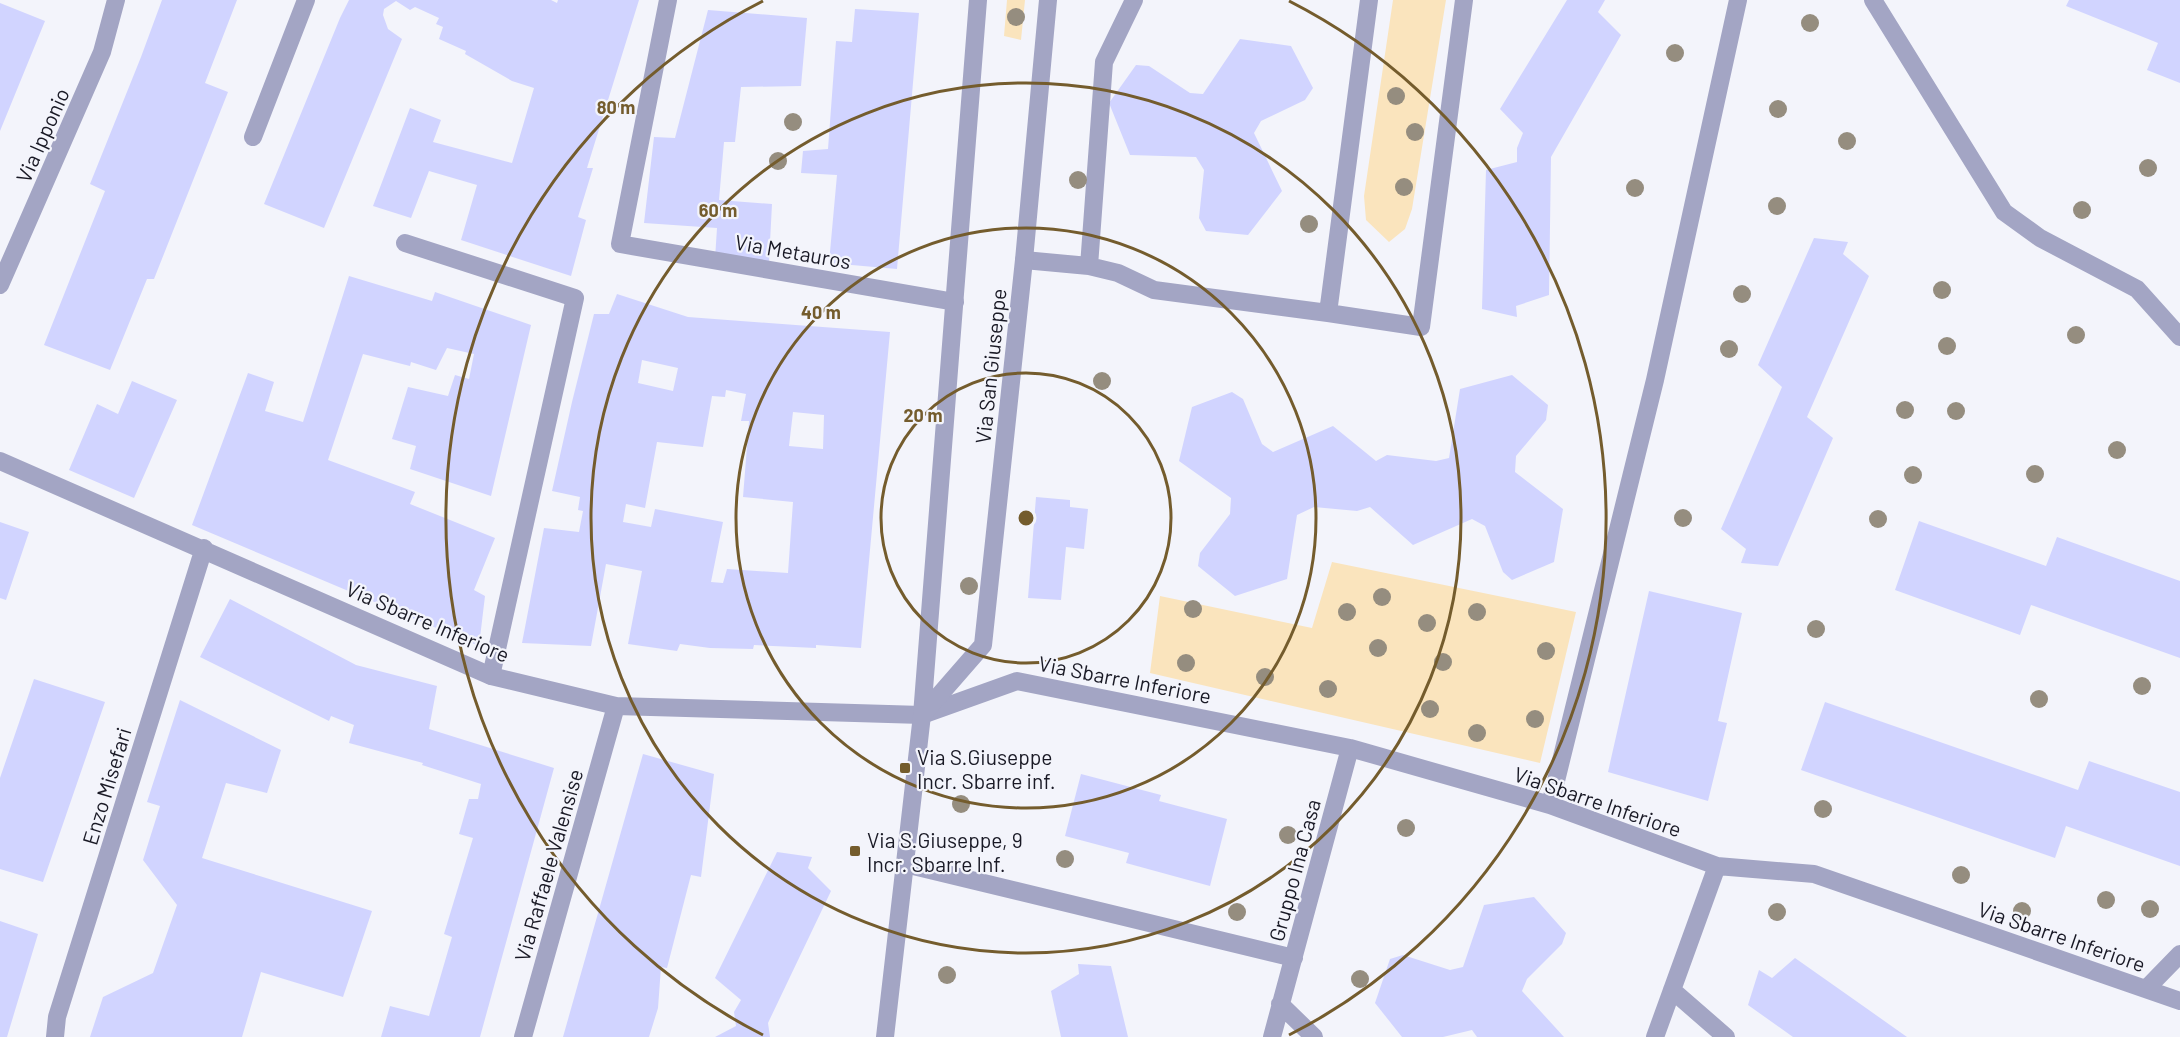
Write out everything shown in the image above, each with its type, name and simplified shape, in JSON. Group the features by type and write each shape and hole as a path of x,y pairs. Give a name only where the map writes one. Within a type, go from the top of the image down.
{"street":[{"name":"Via Ipponio","path":"0,285 102,52 116,0"},
{"path":"254,137 306,0"},
{"name":"Via Metauros","path":"668,0 620,244 955,302"},
{"name":"Via San Giuseppe","path":"885,1037 922,715 978,0"},
{"name":"Via San Giuseppe","path":"922,715 983,645 1024,260 1048,0"},
{"path":"1089,266 1104,62 1134,0"},
{"path":"1328,313 1369,0"},
{"path":"1024,260 1089,266 1118,273 1154,290 1421,327 1464,0"},
{"path":"1550,805 1655,380 1738,0"},
{"path":"1873,0 2004,212 2040,238 2137,289 2180,336"},
{"path":"405,243 575,298 491,676"},
{"name":"Via Sbarre Inferiore","path":"0,461 204,548 491,676 616,706 922,715 1017,681 1350,748 1550,805 1717,866 1814,874 2180,1001"},
{"name":"Enzo Misefari","path":"55,1037 57,1017 204,548"},
{"name":"Via Raffaele Valensise","path":"523,1037 616,706"},
{"name":"Gruppo Ina Casa","path":"1272,1037 1350,748"},
{"path":"905,864 1294,958"},
{"path":"1655,1037 1717,866"},
{"path":"2146,989 2180,954"},
{"path":"1672,990 1726,1037"},
{"path":"1281,1004 1314,1037"}],"shaded area":[{"path":"1007,0 1025,0 1021,40 1004,36"},
{"path":"1393,0 1446,0 1412,209 1405,229 1389,242 1366,220 1364,196"},
{"path":"1332,562 1576,612 1540,763 1150,673 1160,596 1312,628"}],"building":[{"path":"162,0 237,0 205,83 228,92 154,279 147,279 110,370 44,345 105,191 90,184"},
{"path":"349,0 551,0 557,3 558,0 639,0 587,168 593,168 578,217 586,220 571,276 461,240 477,185 429,171 411,218 373,206 410,108 441,120 433,142 512,163 534,88 512,81 465,54 466,51 439,39 443,27 436,24 439,18 415,7 410,10 396,1 384,9 383,15 388,29 402,39 324,228 264,204"},
{"path":"1567,0 1605,0 1598,12 1621,35 1551,157 1549,295 1516,306 1517,317 1482,309 1486,170 1517,162 1517,148 1523,133 1500,109"},
{"path":"2069,0 2180,0 2180,83 2147,70 2158,43 2066,6"},
{"path":"0,3 45,21 0,131"},
{"path":"855,9 919,13 897,269 829,263 837,175 801,173 803,151 828,149 836,41 852,42"},
{"path":"708,10 807,18 801,86 741,87 735,142 724,142 719,200 772,204 769,262 715,259 717,228 644,223 654,137 675,138"},
{"path":"1240,39 1291,46 1313,88 1305,100 1261,121 1254,133 1282,191 1248,235 1206,231 1199,218 1204,170 1196,157 1130,155 1109,103 1136,65 1149,66 1190,93 1203,94"},
{"path":"1814,238 1848,242 1843,254 1869,276 1807,417 1833,438 1778,566 1741,563 1746,549 1721,529 1782,387 1758,365"},
{"path":"349,276 432,301 435,292 531,325 491,496 410,469 416,446 392,439 408,387 448,396 455,375 469,379 474,354 447,348 436,370 411,362 410,366 363,354 328,460 415,492 410,504 495,538 474,590 485,596 479,646 192,525 248,373 274,382 265,411 303,422"},
{"path":"617,294 688,317 890,332 861,648 754,645 753,649 710,648 680,644 677,651 628,644 642,571 606,564 591,646 522,643 544,528 579,532 583,511 578,510 580,497 552,491 594,314 609,314","holes":["642,360 678,368 673,391 638,383","726,390 746,394 741,421 749,421 743,497 793,502 788,573 727,569 723,583 711,582 723,522 655,509 651,527 623,522 626,504 645,508 657,442 703,447 712,396 725,397","793,412 824,415 823,449 789,446"]},
{"path":"1512,375 1548,405 1546,420 1516,456 1515,472 1563,509 1554,562 1512,580 1503,572 1485,526 1472,519 1413,545 1370,507 1357,511 1314,507 1297,515 1287,579 1235,596 1198,566 1200,553 1230,514 1231,498 1179,461 1192,407 1232,392 1243,399 1262,444 1273,452 1333,426 1376,461 1387,455 1436,461 1449,458 1460,389"},
{"path":"132,381 177,400 134,498 69,470 97,404 118,414"},
{"path":"1036,497 1070,500 1070,507 1088,509 1084,549 1066,547 1061,600 1028,598"},
{"path":"1919,521 2046,566 2057,537 2180,581 2180,658 2031,605 2020,635 1895,590"},
{"path":"0,522 29,532 6,600 0,598"},
{"path":"1649,591 1742,613 1718,721 1727,723 1708,801 1608,772"},
{"path":"230,599 356,665 437,686 429,729 554,768 480,1037 381,1037 390,1006 429,1016 452,937 444,934 473,838 459,834 469,799 478,799 481,784 422,765 423,763 349,743 354,725 331,716 329,721 200,657"},
{"path":"34,679 105,702 43,882 0,869 0,778"},
{"path":"180,700 281,750 267,793 226,783 202,858 372,911 343,997 261,972 242,1037 90,1037 103,997 153,973 177,905 143,860 160,806 147,802"},
{"path":"1825,702 2078,790 2089,761 2180,792 2180,866 2066,826 2055,858 1801,770"},
{"path":"643,754 714,774 701,877 691,875 667,968 661,967 658,1008 649,1037 563,1037"},
{"path":"1081,774 1161,795 1159,801 1227,819 1210,886 1126,863 1129,853 1065,836"},
{"path":"777,852 812,857 808,868 831,891 768,1023 770,1037 715,1037 736,1026 734,1012 741,1000 715,978"},
{"path":"1534,897 1566,933 1562,944 1527,979 1522,991 1564,1037 1477,1037 1472,1030 1443,1037 1402,1037 1375,1003 1390,959 1403,955 1450,970 1463,967 1484,905"},
{"path":"0,921 38,934 7,1037 0,1037"},
{"path":"1795,958 1907,1037 1793,1037 1748,1005 1759,970 1772,978"},
{"path":"1078,964 1111,966 1128,1037 1061,1037 1051,991 1079,974"}],"place":[{"name":"Via S.Giuseppe Incr. Sbarre inf.","path":"905,768"},
{"name":"Via S.Giuseppe, 9 Incr. Sbarre Inf.","path":"855,851"}]}
